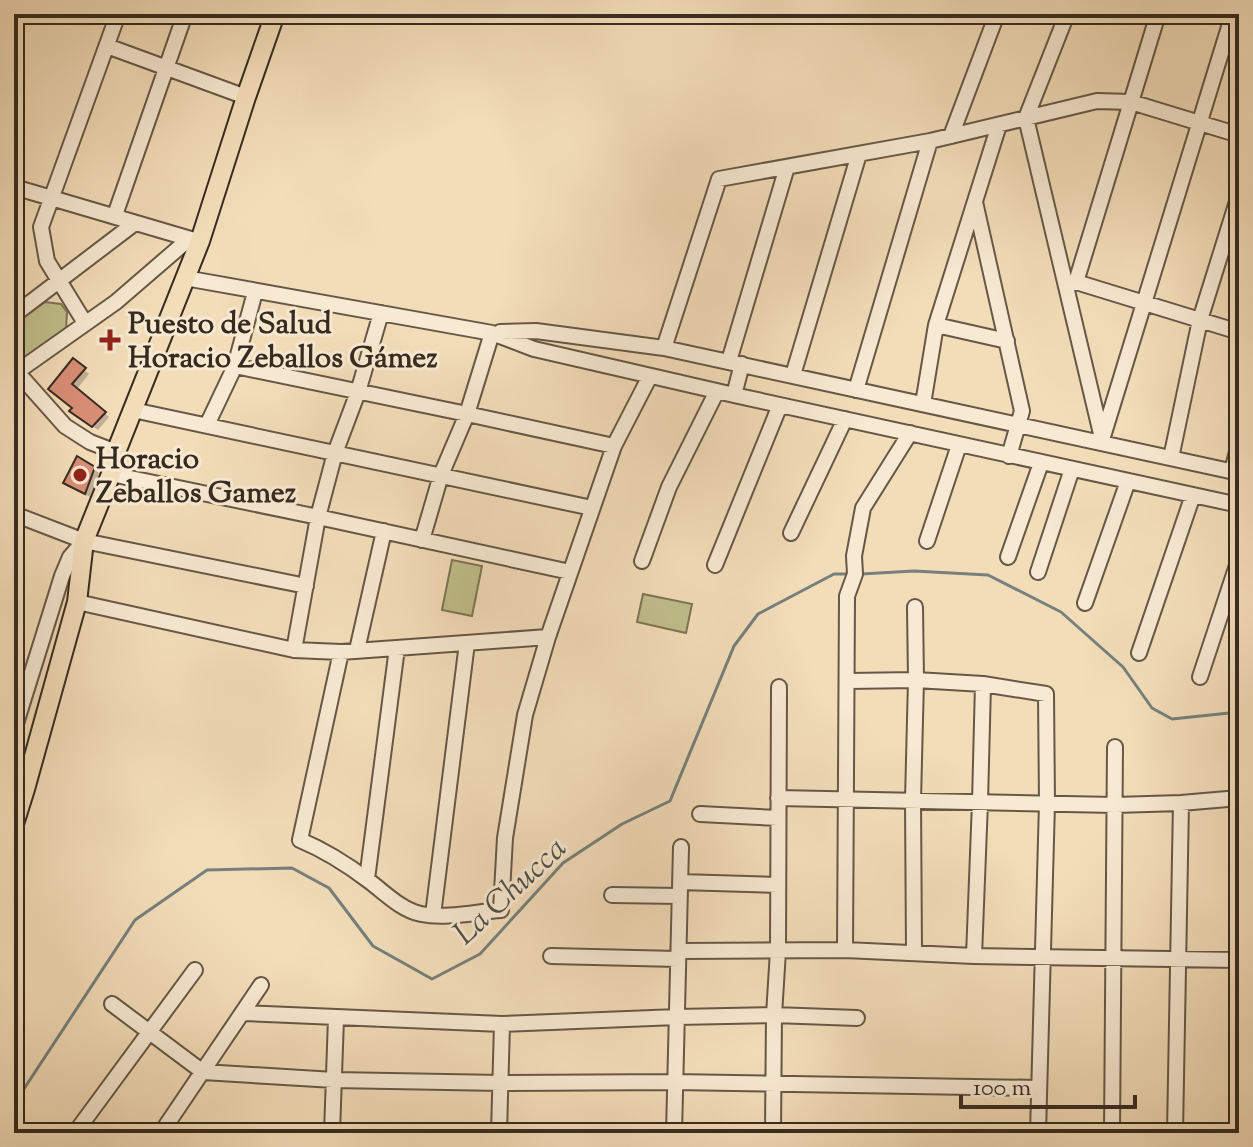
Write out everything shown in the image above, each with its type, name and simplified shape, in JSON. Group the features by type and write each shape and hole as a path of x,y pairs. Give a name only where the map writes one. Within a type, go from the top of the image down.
{"main road":[{"path":"14,824 77,602 84,541 185,278 194,240 275,14"}],"street":[{"path":"85,323 47,261 41,227 118,14"},
{"path":"115,215 185,14"},
{"path":"951,136 997,14"},
{"path":"1067,14 1026,118 1070,283 1102,440"},
{"path":"1070,283 1158,14"},
{"path":"1102,440 1233,14"},
{"path":"107,46 246,97"},
{"path":"664,348 719,179 930,141 1097,101 1131,102 1239,135"},
{"path":"923,404 936,325 999,125"},
{"path":"856,390 930,141"},
{"path":"793,375 859,154"},
{"path":"734,395 735,362 787,167"},
{"path":"14,187 194,240"},
{"path":"1171,458 1200,320 1239,195"},
{"path":"975,202 1022,411 1009,456"},
{"path":"14,315 135,223"},
{"path":"116,452 90,442 65,426 16,373 116,302 194,240"},
{"path":"185,278 492,333 534,349 650,376 1239,505"},
{"path":"1070,283 1239,332"},
{"path":"207,425 235,366 255,292"},
{"path":"294,650 318,517 335,453 358,392 381,313"},
{"path":"936,325 1007,341"},
{"path":"492,333 536,331 664,348 1018,425 1102,440 1235,472 1239,444"},
{"path":"422,540 441,475 467,414 492,333"},
{"path":"235,366 614,446"},
{"path":"341,652 300,840 322,849 390,898 419,914 442,916 501,910 505,838 525,715 548,637 614,446 650,376"},
{"path":"642,561 669,487 717,391"},
{"path":"715,565 780,405"},
{"path":"133,410 592,508"},
{"path":"791,533 845,419"},
{"path":"845,950 847,596 855,574 854,556 863,508 910,433"},
{"path":"927,541 959,445"},
{"path":"1008,557 1041,463"},
{"path":"1038,572 1072,469"},
{"path":"111,474 570,572"},
{"path":"1085,603 1128,481"},
{"path":"1139,653 1193,495"},
{"path":"14,514 84,541 306,586"},
{"path":"357,650 384,531"},
{"path":"14,730 62,576 70,557 84,541"},
{"path":"1200,677 1239,559"},
{"path":"77,602 294,650 341,652 548,637"},
{"path":"914,953 915,607"},
{"path":"433,915 467,643"},
{"path":"367,879 397,648"},
{"path":"848,681 916,680 983,684 1046,694 1047,803 1039,1133"},
{"path":"974,956 983,684"},
{"path":"773,1133 778,951 779,687"},
{"path":"1112,1133 1115,747"},
{"path":"778,798 1115,805 1239,798"},
{"path":"1175,1133 1181,803"},
{"path":"700,814 778,818"},
{"path":"674,1133 681,847"},
{"path":"612,895 778,885"},
{"path":"551,956 845,950 974,956 1239,960"},
{"path":"75,1133 195,970"},
{"path":"161,1133 261,985"},
{"path":"112,1004 203,1072 334,1080 1039,1088"},
{"path":"243,1013 502,1024 774,1015 857,1018"},
{"path":"332,1133 336,1018"},
{"path":"499,1133 502,1024"},
{"path":"172,1133 174,1116"},
{"path":"14,1124 22,1133"}],"shaded area":[{"path":"45,302 61,304 67,312 66,329 14,367 14,324"},
{"path":"452,560 482,566 472,616 442,610"},
{"path":"643,594 692,604 686,633 637,622"}],"building":[{"path":"73,358 86,368 72,384 106,412 92,427 69,411 72,408 48,389"},
{"name":"Horacio Zeballos Gamez","path":"77,456 95,467 85,494 63,483"}],"waterway":[{"name":"La Chucca","path":"861,574 914,571 988,575 1061,612 1123,667 1152,708 1172,719 1239,712"},
{"name":"La Chucca","path":"14,1104 135,920 207,870 292,868 329,888 373,946 432,979 480,954 563,863 622,824 670,801 734,646 758,614 834,574 850,574"}],"place":[{"name":"Puesto de Salud Horacio Zeballos Gámez","path":"110,340"},
{"name":"Horacio Zeballos Gamez","path":"80,475"}]}
